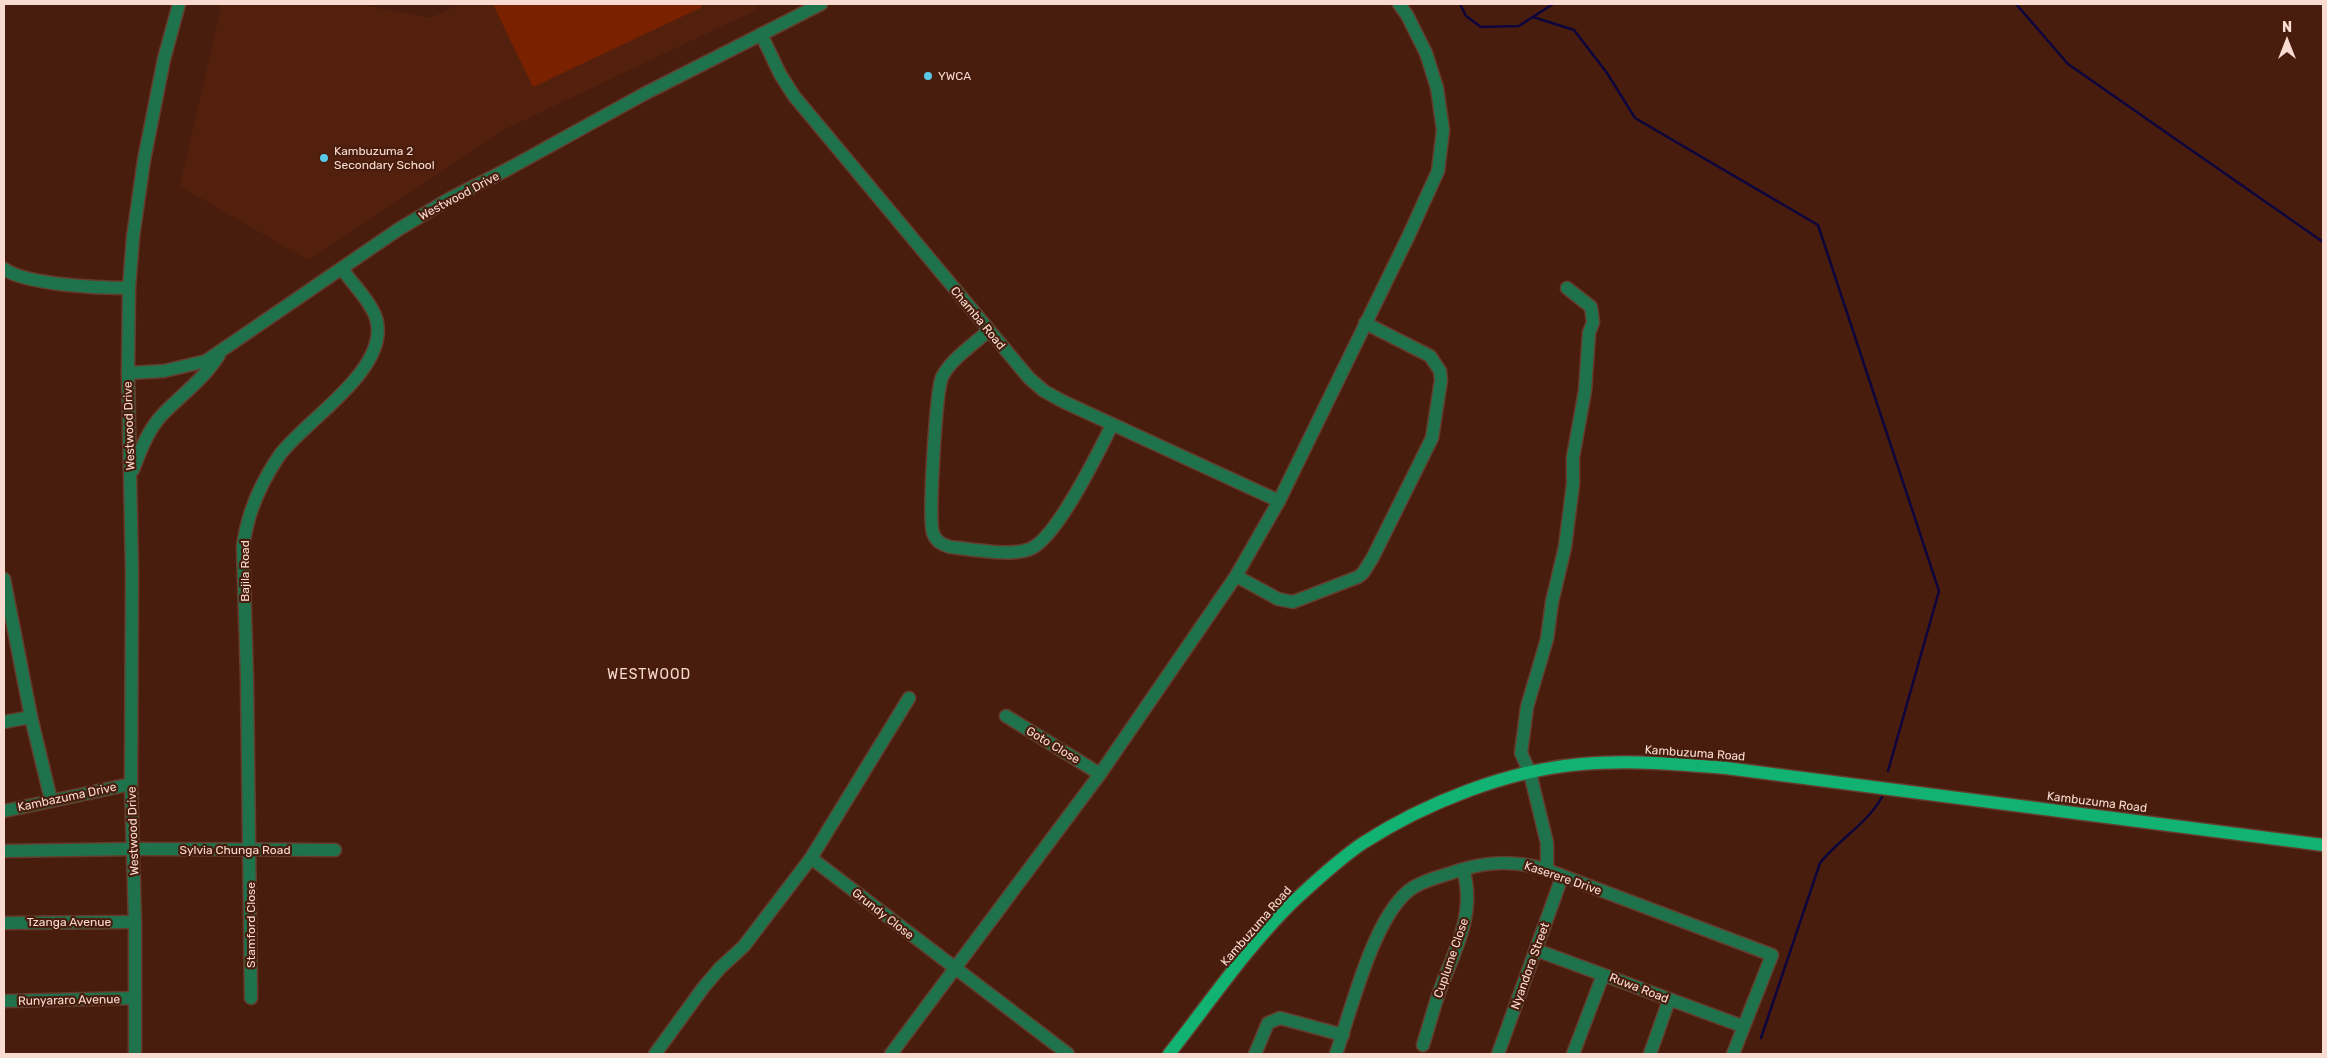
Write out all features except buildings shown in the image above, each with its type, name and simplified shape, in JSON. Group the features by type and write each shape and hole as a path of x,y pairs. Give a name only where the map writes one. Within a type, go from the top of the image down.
{"main road":[{"name":"Kambuzuma Road","path":"1169,1054 1260,938 1295,900 1339,862 1386,829 1494,782 1530,773 1581,764 1612,762 1652,762 1717,767 2323,845"}],"street":[{"path":"128,373 129,288 133,237 144,160 164,59 179,4"},
{"name":"Westwood Drive","path":"135,1054 134,849 131,784 131,474 128,373 164,371 192,366 206,361 399,229 451,198 821,4"},
{"path":"891,1054 1100,774 1236,576 1279,501 1433,184 1440,163 1443,140 1439,98 1432,69 1423,45 1399,4"},
{"name":"Chamba Road","path":"761,34 780,74 794,96 1029,378 1044,391 1112,425 1279,501"},
{"name":"Bajila Road","path":"250,851 243,547 246,525 265,480 280,455 363,370 377,336 377,322 371,308 342,268"},
{"path":"4,269 16,276 38,281 129,288"},
{"path":"1547,870 1547,843 1530,773 1521,753 1528,707 1547,639 1552,602 1565,547 1573,484 1573,457 1585,391 1589,333 1593,322 1591,307 1567,288"},
{"path":"1236,576 1278,599 1293,602 1358,576 1363,573 1373,557 1432,438 1441,380 1440,371 1430,356 1365,323"},
{"path":"988,331 951,365 945,372 939,388 932,477 932,523 935,538 941,544 950,547 1011,552 1029,549 1038,544 1051,530 1072,498 1112,425"},
{"path":"131,474 148,436 161,416 202,377 221,351"},
{"path":"4,579 10,644 52,800"},
{"path":"655,1054 703,988 720,968 744,946 811,858 910,698"},
{"name":"Goto Close","path":"1006,716 1100,774"},
{"path":"4,722 31,718"},
{"name":"Kambazuma Drive","path":"4,810 131,784"},
{"name":"Sylvia Chunga Road","path":"4,851 134,849 335,850"},
{"name":"Stamford Close","path":"250,851 251,998"},
{"name":"Grundy Close","path":"811,858 1068,1054"},
{"name":"Kaserere Drive","path":"1336,1054 1375,938 1393,908 1413,887 1463,869 1510,862 1523,863 1547,870 1772,955 1742,1026"},
{"name":"Cuplume Close","path":"1423,1045 1466,917 1469,897 1463,869"},
{"name":"Nyandora Street","path":"1498,1054 1562,877"},
{"name":"Tzanga Avenue","path":"4,923 135,922"},
{"name":"Ruwa Road","path":"1536,950 1742,1026"},
{"path":"1573,1054 1603,974"},
{"name":"Runyararo Avenue","path":"4,1001 135,998"},
{"path":"1650,1054 1669,1000"},
{"path":"1255,1054 1268,1023 1280,1018 1343,1035"},
{"path":"1733,1054 1742,1026"}],"shaded area":[{"name":"Kambuzuma 2 Secondary School","path":"222,4 356,4 430,18 461,4 755,4 758,9 503,130 308,260 180,186"},
{"path":"493,4 700,4 702,7 533,87"}],"waterway":[{"path":"1460,4 1466,16 1481,27 1519,26 1553,4"},
{"path":"2016,4 2068,64 2323,242"},
{"path":"1533,17 1574,30 1607,73 1635,118 1818,225 1939,591 1888,771"},
{"path":"1761,1038 1820,863 1869,815 1882,797"}],"place":[{"name":"YWCA","path":"928,76"},
{"name":"Kambuzuma 2 Secondary School","path":"324,158"}],"district":[{"name":"WESTWOOD","path":"649,674"}]}
